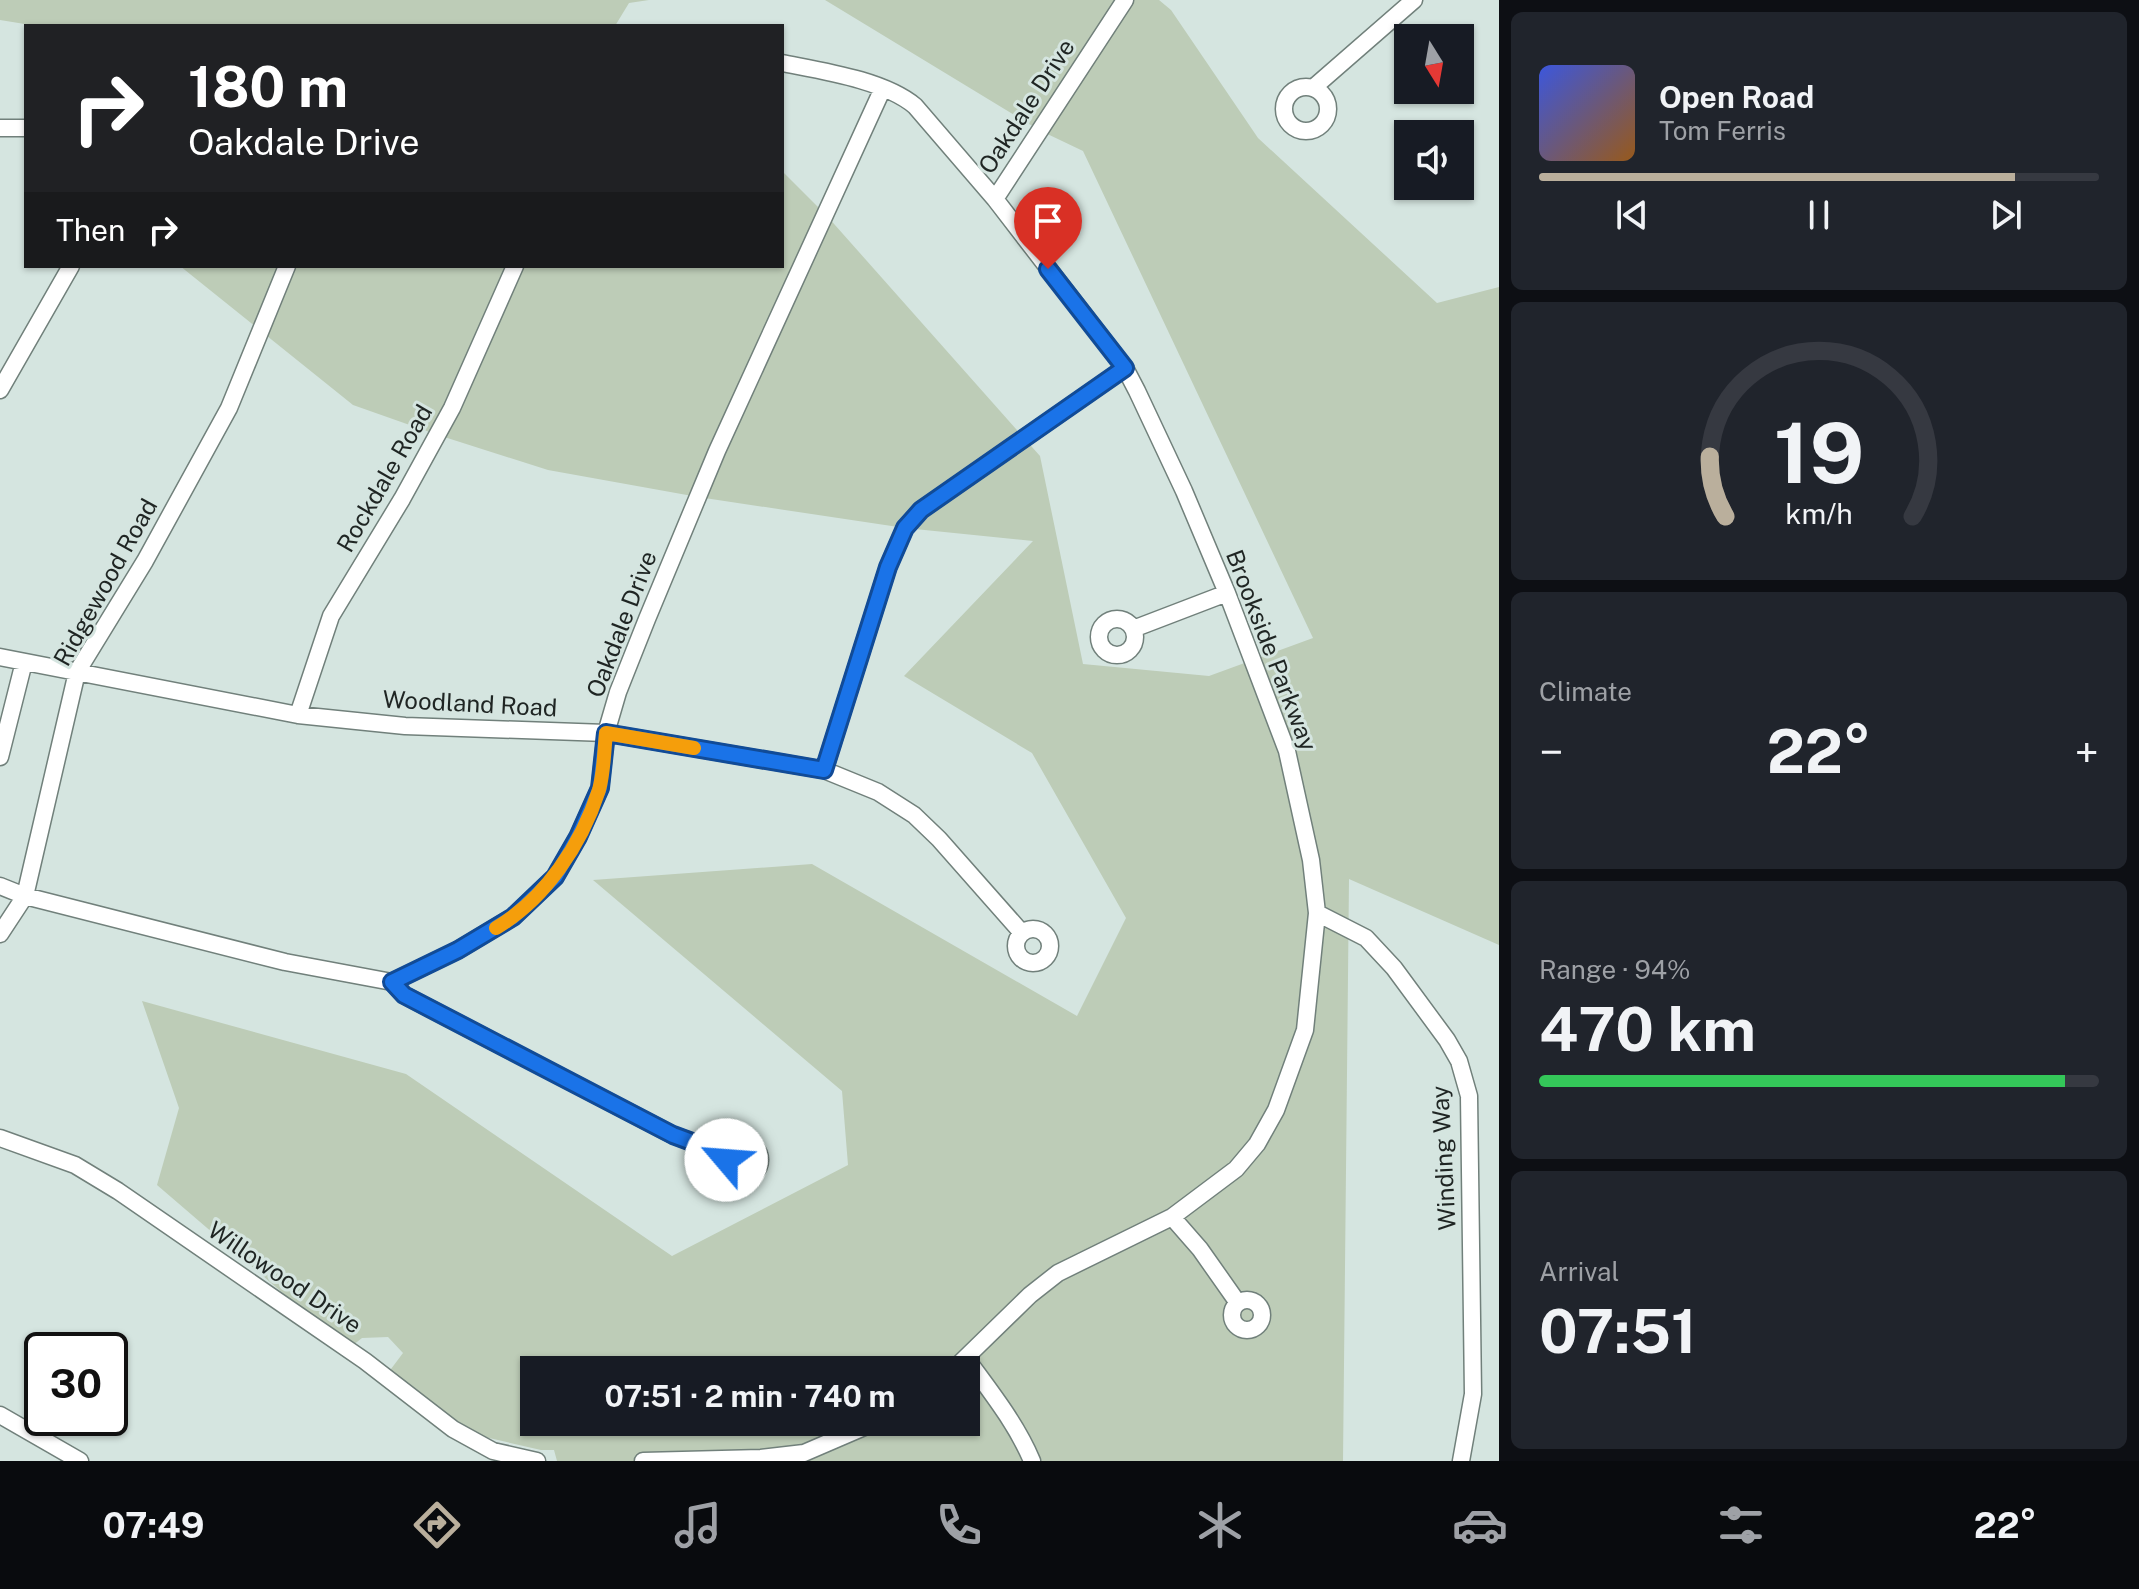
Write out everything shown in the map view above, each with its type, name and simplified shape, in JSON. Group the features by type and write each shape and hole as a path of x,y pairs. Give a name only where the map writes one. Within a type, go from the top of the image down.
{"street":[{"name":"Oakdale Drive","path":"995,199 1125,0"},
{"path":"1313,88 1414,0"},
{"name":"Brookside Parkway","path":"784,63 883,88 905,97 995,199 1125,368 1166,451 1227,593 1287,751 1311,860 1317,913 1305,1030 1276,1110 1257,1144 1236,1169 1172,1217 1058,1273 1030,1295 968,1356"},
{"name":"Oakdale Drive","path":"392,982 458,950 513,917 555,877 578,837 600,788 606,733 618,692 717,451 883,88"},
{"path":"0,128 24,128"},
{"path":"0,390 70,268"},
{"name":"Ridgewood Road","path":"0,934 25,896 77,672 145,561 229,408 286,268"},
{"name":"Rockdale Road","path":"298,715 331,616 402,499 452,408 514,268"},
{"path":"824,770 888,567 905,528 921,510 1125,368"},
{"path":"1133,629 1227,593"},
{"name":"Woodland Road","path":"0,657 298,715 405,726 606,733 824,770 878,792 914,815 1022,933"},
{"path":"0,757 24,662"},
{"path":"0,886 25,896 285,962 392,982 404,995 673,1135 727,1155"},
{"name":"Winding Way","path":"1317,913 1366,938 1394,968 1447,1040 1459,1061 1469,1096 1473,1394 1461,1461"},
{"name":"Willowood Drive","path":"0,1138 75,1165 118,1191 365,1361 454,1430 493,1451 537,1461"},
{"path":"1172,1217 1200,1249 1238,1303"},
{"path":"980,1378 1023,1439 1032,1461"},
{"path":"0,1415 80,1461"},
{"path":"643,1461 805,1457 848,1436"}],"green space":[{"path":"0,0 649,0 629,3 616,24 25,24 0,20"},
{"path":"825,0 1159,0 1171,10 1258,138 1437,303 1499,287 1499,945 1349,879 1343,1461 557,1461 554,1450 541,1450 454,1430 385,1377 403,1353 388,1337 362,1338 348,1349 157,1185 179,1108 142,1001 406,1074 672,1256 848,1165 842,1091 593,880 812,864 1077,1016 1126,918 1032,753 904,676 1033,541 905,528 698,497 548,470 438,435 353,405 182,268 784,268 784,173 827,216 1040,456 1083,664 1209,676 1313,638 1083,151 1039,130"}],"slow traffic":[{"path":"496,928 513,917 555,877 578,837 600,788 606,733 694,748"}],"route":[{"path":"726,1160 727,1155 673,1135 404,995 392,982 458,950 513,917 555,877 578,837 600,788 606,733 824,770 888,567 905,528 921,510 1125,368 1048,269"}]}
